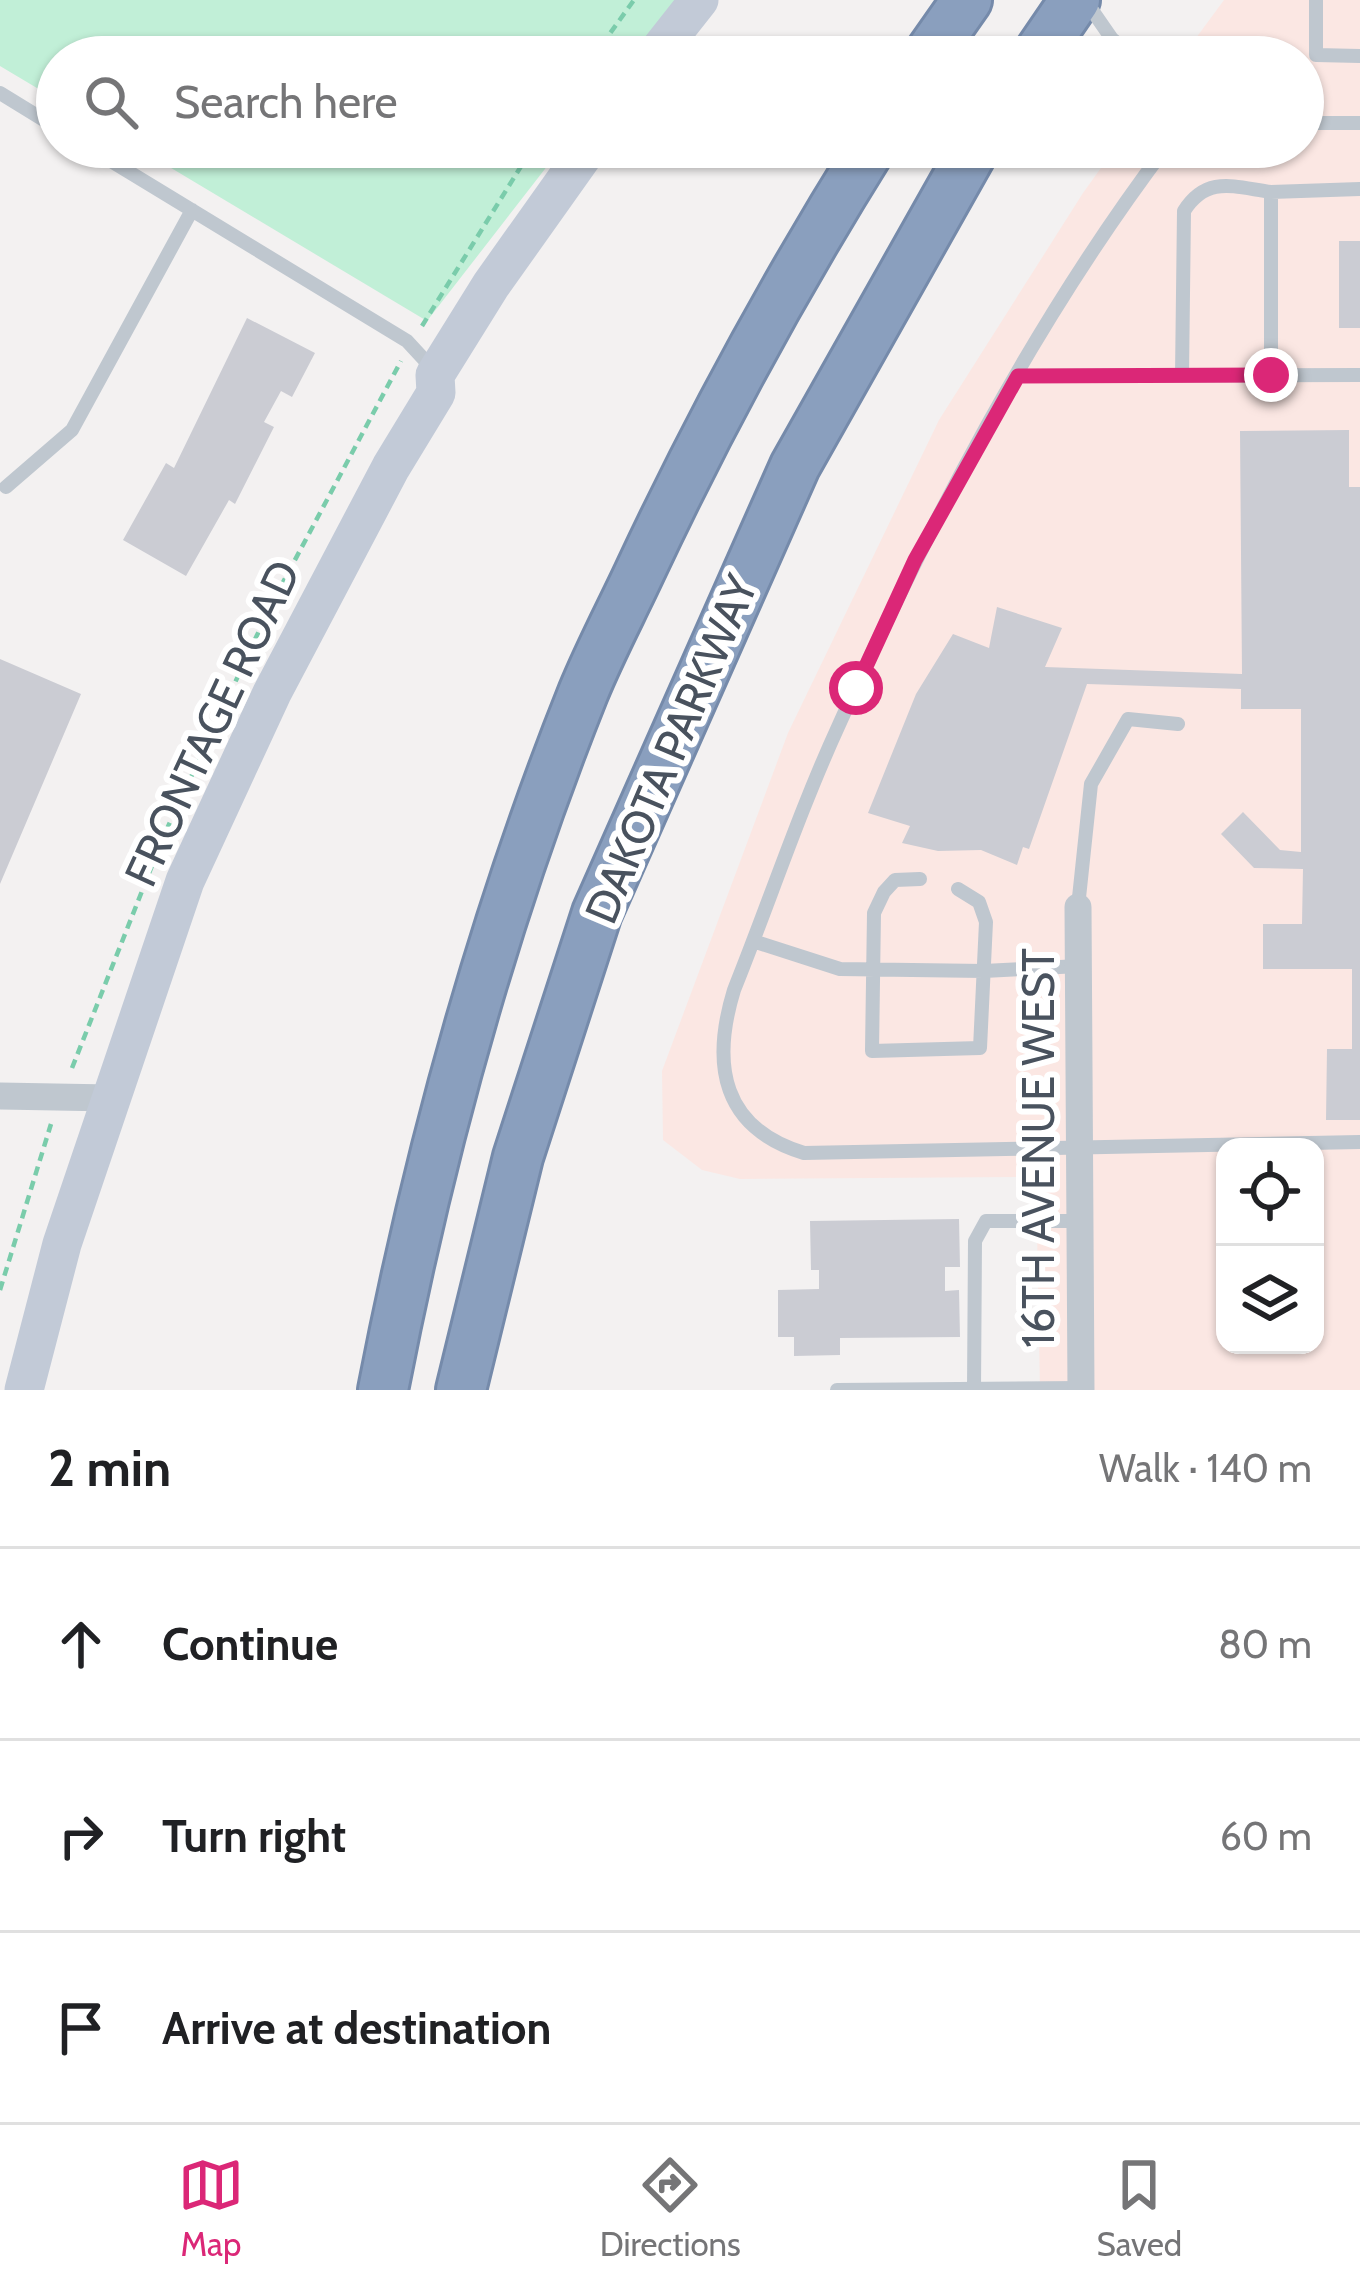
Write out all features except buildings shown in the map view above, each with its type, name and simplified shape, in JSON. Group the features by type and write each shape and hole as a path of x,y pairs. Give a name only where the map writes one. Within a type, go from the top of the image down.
{"highway":[{"path":"942,36 967,0"},
{"path":"1050,36 1075,0"},
{"name":"DAKOTA PARKWAY","path":"382,1390 450,1091 512,887 584,689 692,460 858,168"},
{"name":"DAKOTA PARKWAY","path":"461,1390 518,1157 597,913 795,466 963,168"}],"street":[{"path":"671,36 699,0"},
{"name":"FRONTAGE ROAD","path":"25,1390 62,1244 185,881 272,693 391,467 436,393 435,375 491,284 574,168"},
{"name":"16TH AVENUE WEST","path":"1078,907 1081,1389"},
{"path":"0,1096 111,1098"}],"lane":[{"path":"1084,0 1110,36"},
{"path":"1316,0 1316,36"},
{"path":"1324,55 1360,56"},
{"path":"0,93 36,115"},
{"path":"1324,123 1360,123"},
{"path":"122,168 407,341 428,359 435,375"},
{"path":"1150,168 1121,206 1018,376 915,560 836,730 753,941 721,1032 722,1066 731,1098 749,1123 772,1143 804,1153 1360,1142"},
{"path":"1182,376 1184,211 1194,194 1208,187 1271,192 1360,189"},
{"path":"1271,192 1271,375"},
{"path":"6,487 73,430 191,210"},
{"path":"1018,376 1360,375"},
{"path":"1078,907 1091,784 1128,719 1178,724"},
{"path":"920,879 896,880 874,913 872,1051 980,1048 986,922 979,902 958,889"},
{"path":"753,941 840,969 984,971 1079,966"},
{"path":"974,1389 975,1241 986,1221 1082,1221"},
{"path":"837,1390 1081,1389"}],"path":[{"path":"608,36 634,0"}],"shaded area":[{"path":"1224,0 1360,0 1360,1390 1040,1390 1036,1177 740,1179 702,1170 663,1140 662,1071 788,733 939,420 1101,168 1324,168 1324,36 1197,36"}],"green space":[{"path":"0,0 676,0 648,36 36,36 36,87 0,66"},
{"path":"171,168 546,168 427,321"}],"route":[{"path":"856,688 915,560 1018,376 1271,375"}]}
